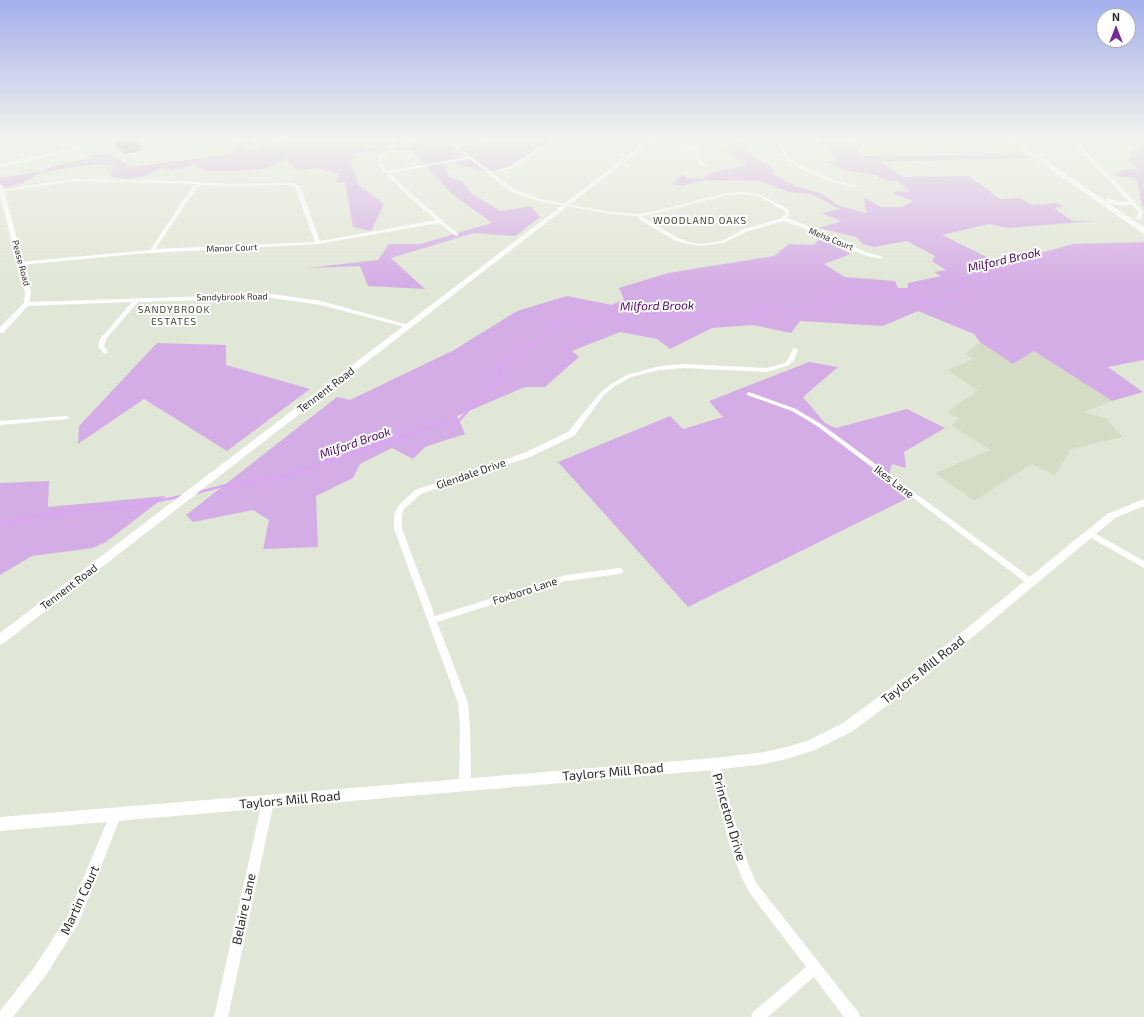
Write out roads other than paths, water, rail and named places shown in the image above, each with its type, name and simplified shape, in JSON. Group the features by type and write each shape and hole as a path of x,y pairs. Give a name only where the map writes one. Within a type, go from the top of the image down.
{"highway":[{"path":"1080,187 1144,231"},
{"path":"1090,187 1141,221"},
{"path":"1110,201 1124,204 1132,202"}],"street":[{"path":"151,252 195,187"},
{"path":"297,187 299,189 318,243"},
{"path":"402,187 456,235"},
{"path":"511,187 523,196 566,206 611,213 638,215 660,211 724,194 739,193 761,196 784,208 788,214 784,219 746,230 718,244 702,245 687,243 676,239 642,219 638,215"},
{"name":"Tennent Road","path":"0,640 590,187"},
{"path":"1118,187 1140,210 1141,221"},
{"name":"Pease Road","path":"1,188 22,263 28,292 27,304"},
{"name":"Meha Court","path":"784,219 838,240 863,253 880,257"},
{"name":"Manor Court","path":"22,263 151,252 318,243 441,221"},
{"name":"Sandybrook Road","path":"27,304 252,296 290,297 321,303 409,326"},
{"path":"105,352 101,346 103,339 137,300"},
{"path":"0,331 27,304"},
{"name":"Glendale Drive","path":"465,784 465,725 463,703 398,529 398,515 401,508 412,497 426,489 527,455 571,434 602,394 613,385 629,376 660,368 683,366 767,370 787,364 791,360 795,350"},
{"name":"Ikes Lane","path":"749,394 779,404 804,415 1032,582"},
{"path":"0,422 66,418"},
{"name":"Taylors Mill Road","path":"0,824 115,816 465,784 714,764 765,758 790,752 810,746 848,727 922,672 1089,533 1112,516 1144,502"},
{"path":"1089,533 1144,565"},
{"name":"Foxboro Lane","path":"433,620 566,578 619,571"},
{"name":"Princeton Drive","path":"714,764 734,843 745,872 762,900 853,1017"},
{"name":"Belaire Lane","path":"221,1017 268,802"},
{"name":"Martin Court","path":"4,1017 41,970 73,919 89,884 115,816"},
{"path":"758,1017 814,968"}],"waterway":[{"name":"Milford Brook","path":"1144,198 1140,199 1144,202"},
{"name":"Milford Brook","path":"502,364 519,351 538,341 555,327 554,321 561,315 579,321 632,313 699,316 758,316 766,306 792,314 824,304 841,293 881,291 911,294 920,299 923,303 936,305 964,291 961,280 1025,265 1037,260 1050,259 1051,254 1056,253 1067,257 1081,246 1122,253 1144,246"},
{"name":"Milford Brook","path":"196,493 234,483 283,477 443,423 456,424 485,392 502,377 499,366 503,363"},
{"name":"Milford Brook","path":"0,524 44,514 134,506 182,496"}],"district":[{"name":"WOODLAND OAKS","path":"700,221"},
{"name":"SANDYBROOK ESTATES","path":"174,316"}]}
